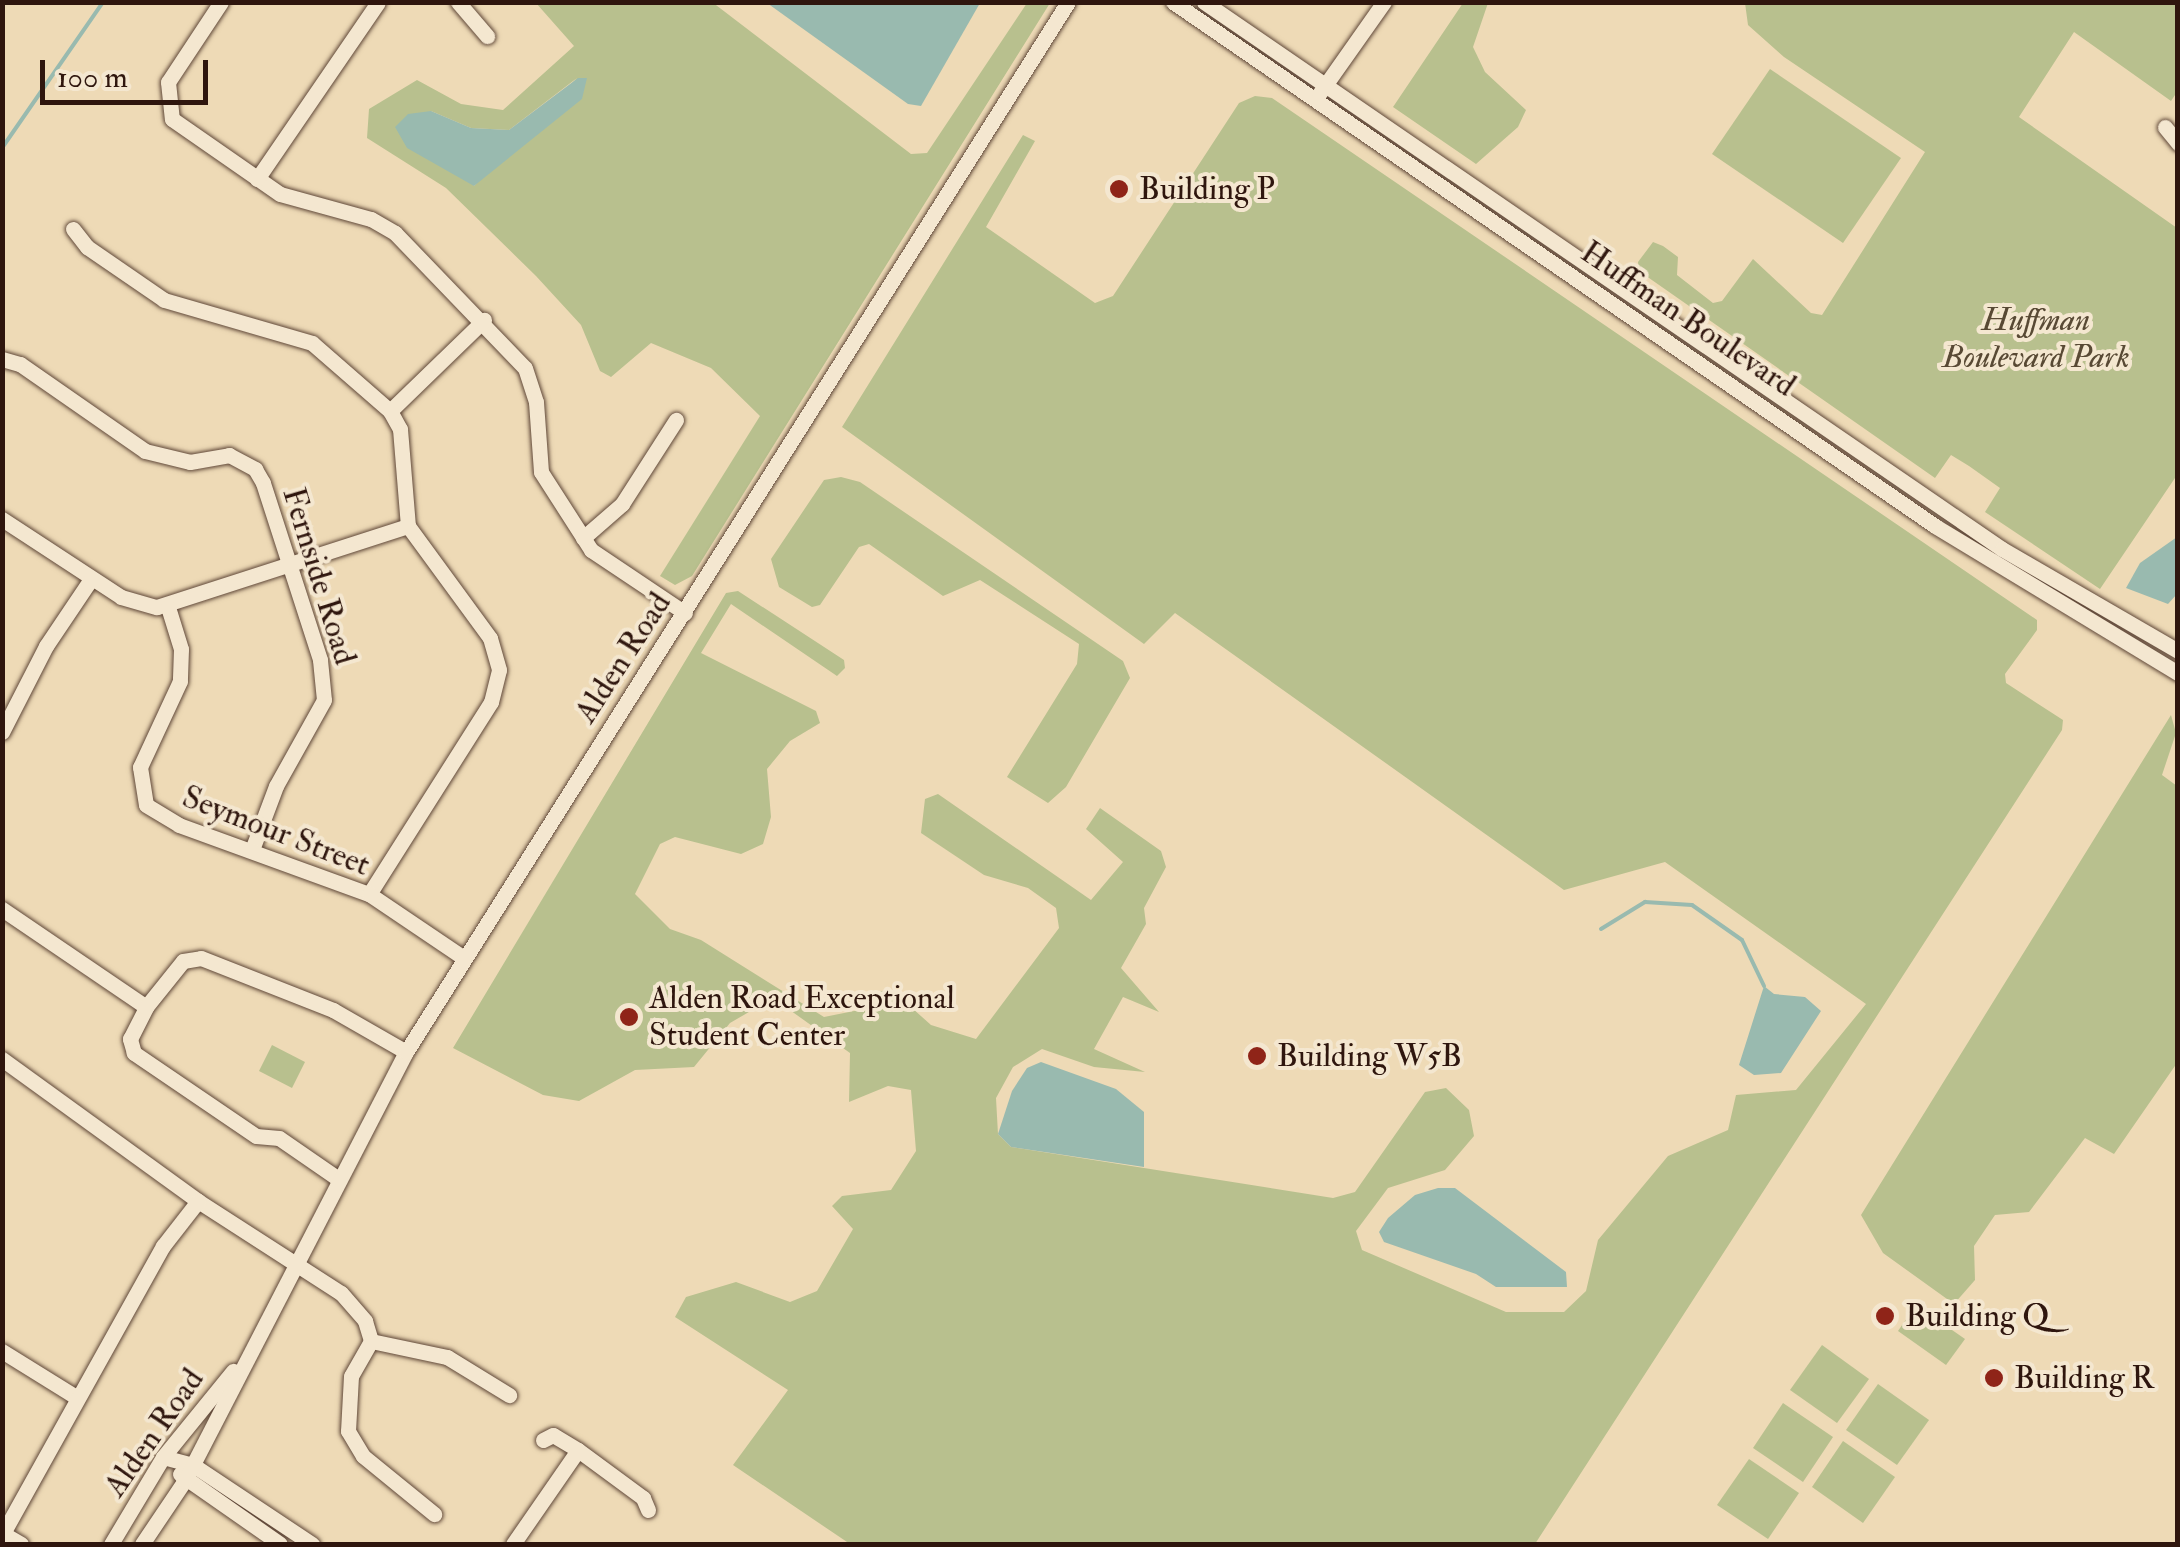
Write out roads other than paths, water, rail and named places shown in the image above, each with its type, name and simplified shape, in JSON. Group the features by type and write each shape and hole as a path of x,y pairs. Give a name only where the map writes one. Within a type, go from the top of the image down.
{"street":[{"path":"222,2 172,72 169,113 192,137 280,194 384,225 484,320 525,368 536,402 542,472 583,538 600,560 685,613"},
{"path":"257,179 378,2"},
{"path":"458,2 487,36"},
{"name":"Alden Road","path":"142,1544 189,1472 406,1052 1068,2"},
{"name":"Huffman Boulevard","path":"1173,2 1321,91 2002,549 2178,651"},
{"name":"Huffman Boulevard","path":"1204,2 1321,91 1935,526 2178,673"},
{"path":"1321,91 1384,2"},
{"path":"2165,127 2178,143"},
{"path":"73,229 87,246 164,300 312,342 390,411 404,442 408,526 490,638 500,670 491,702 369,894"},
{"path":"390,411 484,320"},
{"name":"Fernside Road","path":"2,359 20,364 145,451 190,462 229,455 245,461 263,483 320,660 324,700 276,786 252,850"},
{"path":"583,538 622,504 676,420"},
{"path":"2,519 92,579 138,604 168,607 408,526"},
{"path":"2,732 46,646 92,579"},
{"name":"Seymour Street","path":"168,607 180,648 180,680 140,767 141,797 153,812 369,894 464,958"},
{"path":"2,909 146,1007"},
{"path":"338,1178 279,1138 256,1136 134,1052 130,1039 146,1007 184,961 201,958 333,1010 406,1052"},
{"path":"2,1058 198,1201 283,1250 294,1264 341,1293 365,1321 370,1341 351,1376 348,1431 363,1456 434,1514"},
{"path":"21,1544 3,1533 163,1246 198,1201"},
{"path":"370,1341 447,1357 509,1395"},
{"path":"2,1351 76,1398"},
{"name":"Alden Road","path":"111,1544 163,1457 246,1357"},
{"path":"544,1440 553,1435 578,1450 643,1498 648,1510"},
{"path":"513,1544 578,1450"},
{"path":"163,1457 312,1544"},
{"path":"189,1472 280,1544"}],"water":[{"path":"767,3 980,3 921,106 908,104"},
{"path":"578,78 587,78 582,99 474,186 407,148 395,127 408,114 431,111 471,128 509,130"},
{"path":"2177,537 2177,594 2168,604 2126,588 2140,563"},
{"path":"1764,986 1774,994 1805,997 1821,1011 1781,1073 1754,1075 1739,1065"},
{"path":"1041,1062 1116,1089 1144,1112 1144,1167 1011,1147 998,1134 1012,1091 1027,1068"},
{"path":"1455,1188 1566,1272 1567,1287 1496,1287 1476,1274 1384,1242 1379,1232 1388,1218 1415,1195"}],"waterway":[{"path":"2,148 103,2"},
{"path":"1601,929 1645,902 1692,905 1742,940 1764,986"}],"place":[{"name":"Building P","path":"1119,189"},
{"name":"Alden Road Exceptional Student Center","path":"629,1017"},
{"name":"Building W5B","path":"1257,1056"},
{"name":"Building Q","path":"1885,1316"},
{"name":"Building R","path":"1994,1378"}],"park label":[{"name":"Huffman Boulevard Park","path":"2036,340"}]}
